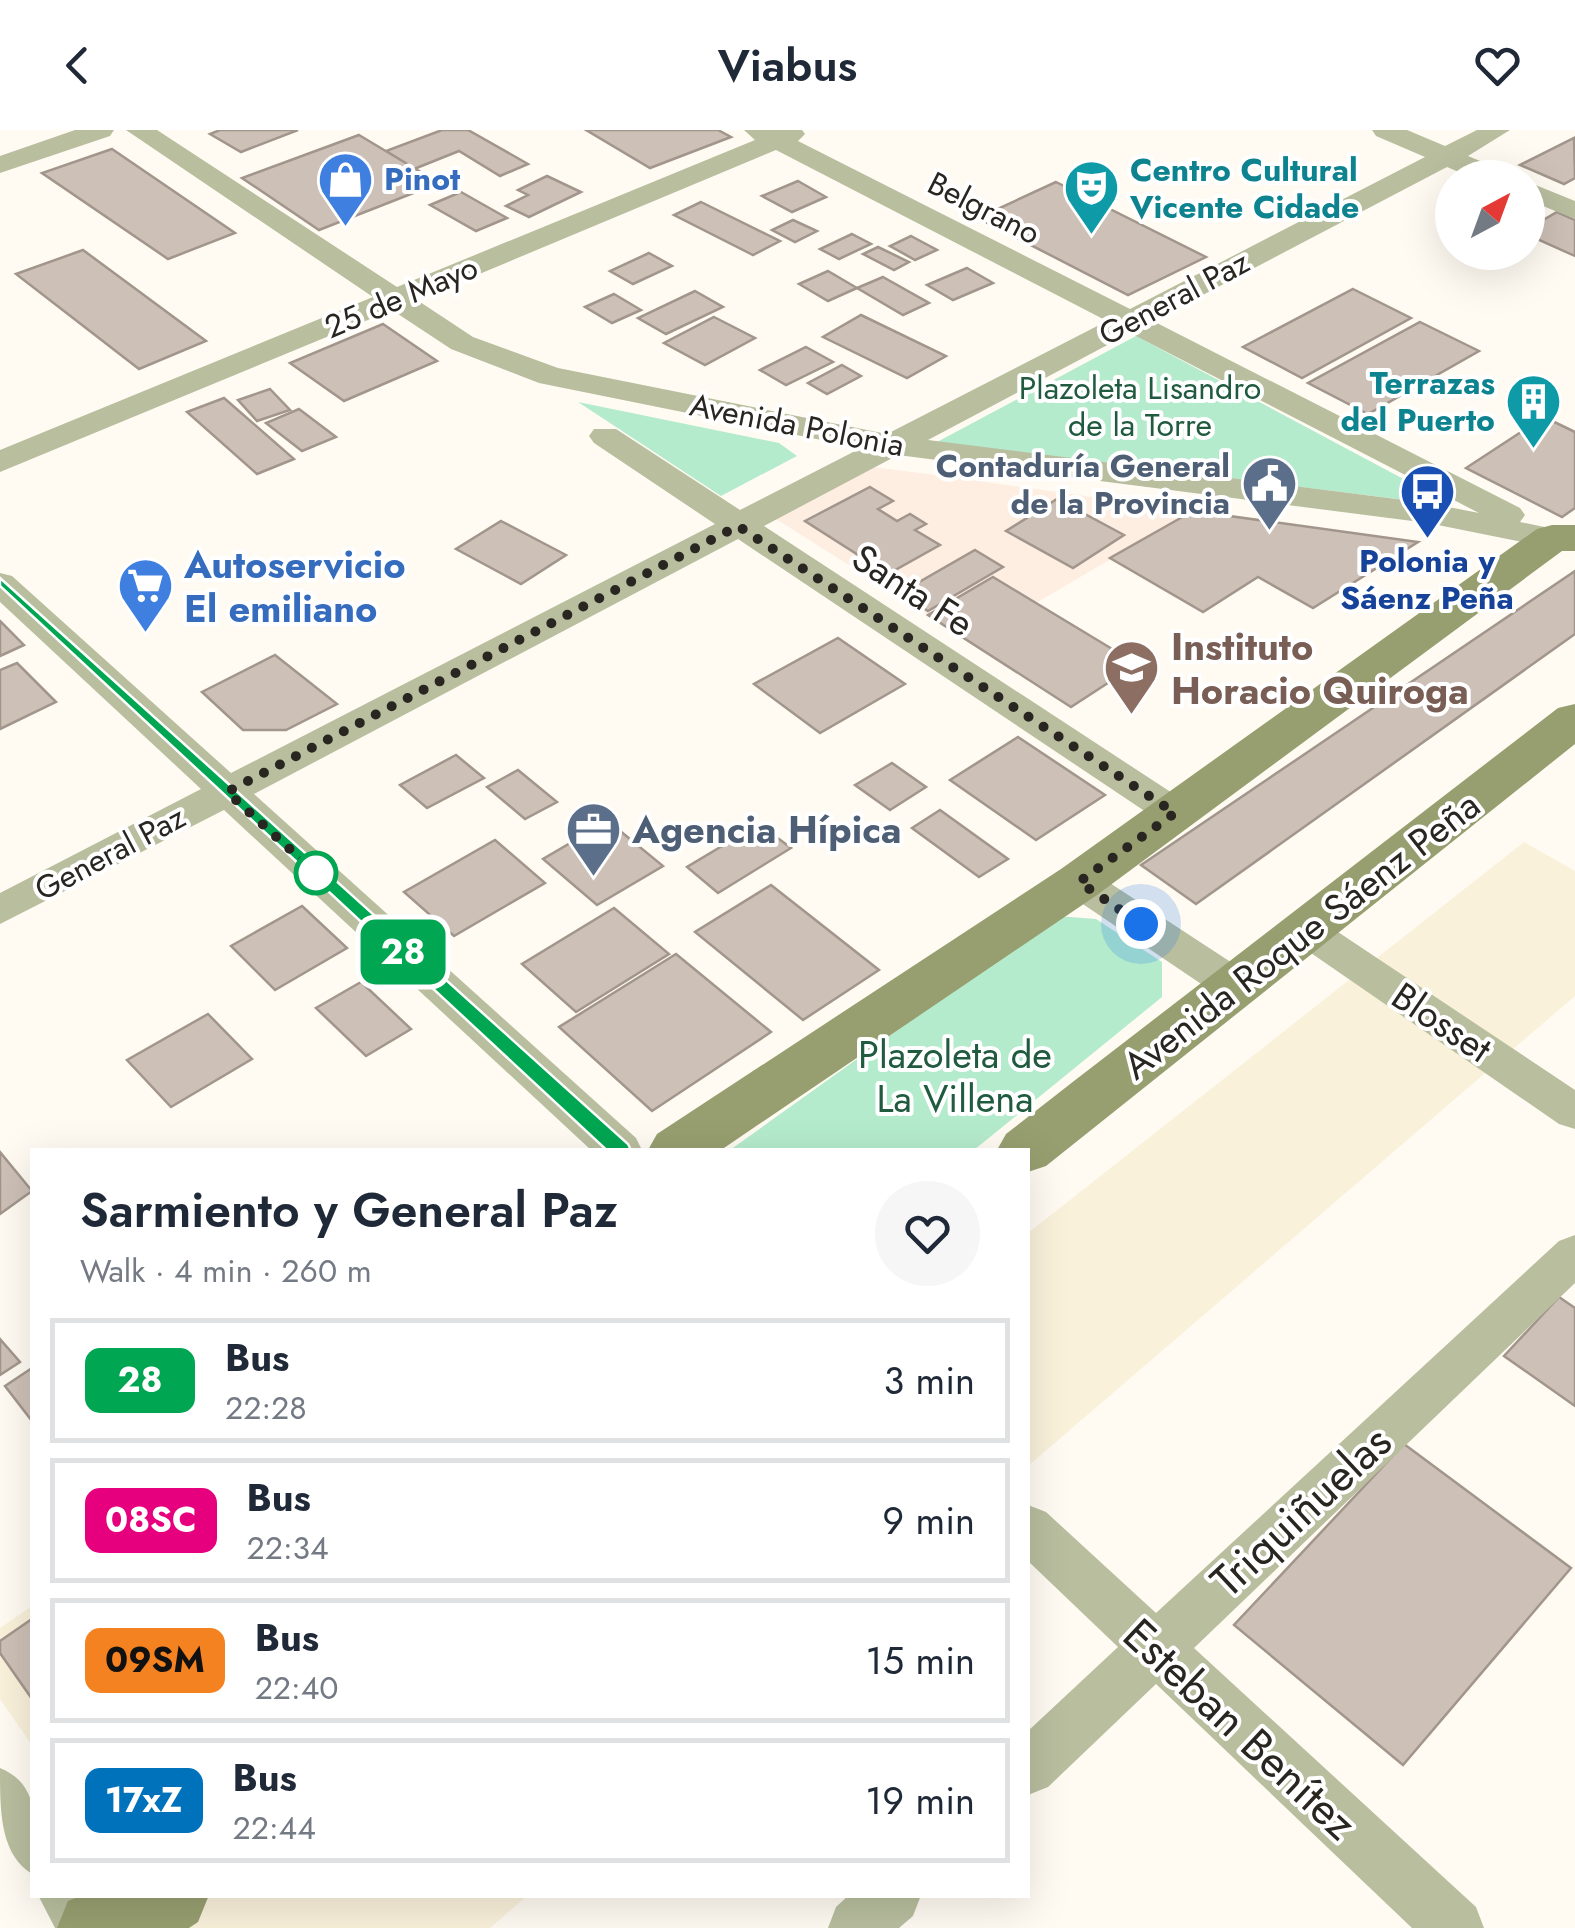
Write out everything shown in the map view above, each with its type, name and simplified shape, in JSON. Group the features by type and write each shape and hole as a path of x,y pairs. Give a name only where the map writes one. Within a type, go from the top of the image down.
{"main road":[{"path":"681,1148 1079,882 1564,538"},
{"name":"Avenida Roque Sáenz Peña","path":"1029,1148 1309,932 1575,719"},
{"path":"92,1928 158,1905 167,1898"}],"street":[{"path":"0,165 101,130"},
{"path":"139,130 395,299"},
{"path":"1385,130 1455,160"},
{"name":"General Paz","path":"0,910 1497,130"},
{"name":"25 de Mayo","path":"0,462 395,299 779,133"},
{"name":"Belgrano","path":"779,133 1129,322 1564,538"},
{"path":"1545,197 1575,210"},
{"name":"Avenida Polonia","path":"395,299 462,343 550,376 892,445 1428,514 1564,538"},
{"name":"Santa Fe","path":"605,436 1175,813"},
{"path":"0,583 618,1148"},
{"path":"1079,882 1234,986"},
{"name":"Blosset","path":"1309,932 1575,1112"},
{"name":"Triquiñuelas","path":"1030,1766 1575,1254"},
{"name":"Esteban Benítez","path":"1030,1530 1153,1650 1455,1928"},
{"path":"0,1796 30,1841"},
{"path":"68,1898 92,1928"},
{"path":"856,1928 889,1898"}],"shaded area":[{"path":"873,467 1193,511 1036,603 993,577 928,615 776,519"},
{"path":"1524,842 1575,871 1575,996 1030,1464 1030,1231"},
{"path":"30,1607 30,1742 0,1699 0,1628"},
{"path":"182,1898 525,1898 490,1928 144,1928"}],"green space":[{"name":"Plazoleta Lisandro de la Torre","path":"1136,336 1454,506 937,442"},
{"path":"578,402 779,443 797,456 721,496"},
{"name":"Plazoleta de La Villena","path":"1057,916 1096,919 1162,962 1162,997 976,1148 733,1148"}],"building":[{"path":"220,130 298,130 241,152 210,134"},
{"path":"442,130 468,130 528,164 500,176 459,151 414,169 386,151"},
{"path":"586,130 718,130 731,137 650,168"},
{"path":"359,135 439,183 319,230 242,178"},
{"path":"1574,138 1575,178 1564,184 1545,176 1545,160 1530,160"},
{"path":"112,149 235,233 168,259 42,173"},
{"path":"547,176 581,192 529,217 506,206 528,195 518,190"},
{"path":"798,181 826,197 792,212 762,196"},
{"name":"Centro Cultural Vicente Cidade","path":"1056,182 1206,257 1128,295 978,218"},
{"path":"461,192 507,218 476,231 430,205"},
{"path":"701,202 780,241 753,255 674,215"},
{"path":"1557,212 1575,220 1575,256 1545,243 1545,219"},
{"path":"793,220 817,231 795,242 772,230"},
{"path":"852,234 871,244 839,259 820,249"},
{"path":"911,236 937,250 915,260 890,246"},
{"path":"878,247 909,262 894,270 863,254"},
{"path":"83,250 206,341 139,369 16,274"},
{"path":"649,253 672,266 633,284 610,271"},
{"path":"967,268 993,283 953,300 927,285"},
{"path":"828,271 857,288 828,301 799,284"},
{"path":"883,277 929,303 903,315 857,288"},
{"path":"1353,289 1411,318 1302,378 1243,347"},
{"path":"695,291 723,307 666,334 638,318"},
{"path":"614,294 641,310 612,323 585,307"},
{"path":"861,315 946,356 907,378 823,337"},
{"path":"714,317 755,338 705,365 664,343"},
{"path":"1420,322 1479,351 1368,414 1308,383"},
{"path":"383,324 437,361 344,401 290,363"},
{"path":"806,347 833,362 786,385 760,370"},
{"path":"842,365 861,376 827,394 808,383"},
{"path":"270,389 290,410 257,421 238,400"},
{"path":"224,398 294,459 257,474 187,412"},
{"path":"299,409 336,437 302,451 266,423"},
{"name":"Terrazas del Puerto","path":"1544,417 1575,432 1575,508 1562,517 1466,468"},
{"path":"870,487 893,501 878,509 897,521 910,514 926,524 915,530 940,545 888,574 805,521"},
{"path":"1057,499 1124,535 1073,568 1006,531"},
{"path":"1193,511 1418,542 1313,608 1258,577 1203,612 1110,558"},
{"path":"501,521 566,555 521,584 456,549"},
{"path":"975,550 1003,567 928,611 900,593"},
{"path":"1575,571 1575,634 1196,904 1141,865"},
{"path":"993,577 1137,664 1071,707 928,615"},
{"path":"0,621 24,645 0,656"},
{"path":"838,638 905,684 820,733 754,684"},
{"path":"275,655 337,704 286,730 243,730 202,692"},
{"path":"17,663 56,702 0,729 0,670"},
{"path":"1018,737 1105,795 1036,840 950,780"},
{"path":"456,755 484,778 427,808 400,785"},
{"path":"892,763 926,787 890,810 855,785"},
{"path":"518,770 557,802 525,819 487,787"},
{"path":"940,810 1008,859 979,877 912,828"},
{"path":"608,821 663,866 597,905 543,859"},
{"path":"759,824 791,848 718,893 687,867"},
{"path":"495,840 545,883 454,936 404,892"},
{"path":"771,885 879,970 803,1020 695,932"},
{"path":"302,906 347,948 275,990 231,946"},
{"path":"614,908 669,954 576,1012 522,964"},
{"path":"676,954 771,1032 652,1111 559,1027"},
{"path":"361,982 411,1029 366,1056 316,1008"},
{"path":"208,1014 252,1059 171,1107 127,1060"},
{"path":"0,1152 30,1192 0,1214"},
{"path":"1559,1297 1575,1308 1575,1406 1504,1356"},
{"path":"0,1339 20,1362 0,1375"},
{"path":"30,1369 30,1418 5,1386"},
{"path":"1404,1444 1571,1568 1403,1765 1234,1625"},
{"path":"30,1620 30,1696 0,1653 0,1641"}],"bus line":[{"name":"28","path":"0,583 618,1148"}],"place":[{"name":"Pinot","path":"345,228"},
{"name":"Centro Cultural Vicente Cidade","path":"1091,237"},
{"name":"Terrazas del Puerto","path":"1534,450"},
{"name":"Contaduría General de la Provincia","path":"1269,533"},
{"name":"Polonia y Sáenz Peña","path":"1427,541"},
{"name":"Autoservicio El emiliano","path":"145,635"},
{"name":"Instituto Horacio Quiroga","path":"1132,717"},
{"name":"Agencia Hípica","path":"593,878"}],"route":[{"path":"316,873 227,792 738,526 1175,813 1079,882 1141,924"}]}
